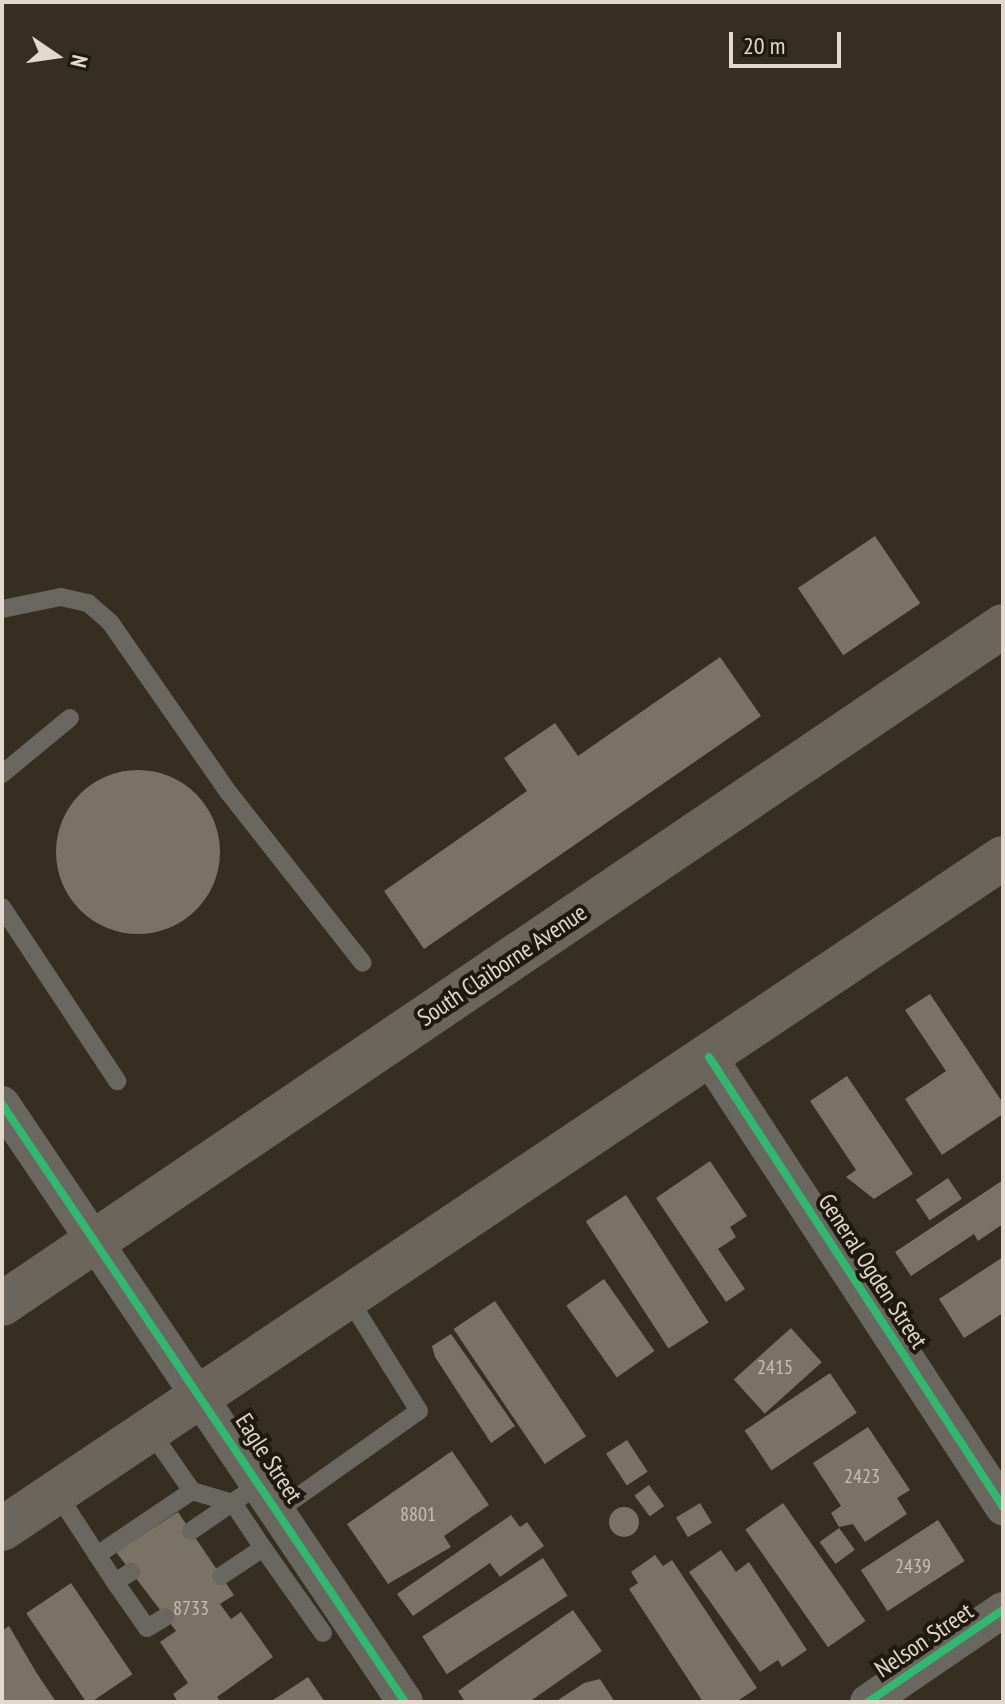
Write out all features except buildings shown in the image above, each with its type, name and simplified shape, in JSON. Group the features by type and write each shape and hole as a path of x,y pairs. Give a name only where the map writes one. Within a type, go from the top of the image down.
{"main road":[{"name":"South Claiborne Avenue","path":"2,1304 1003,626"},
{"path":"2,1529 205,1396 1003,858"}],"street":[{"name":"General Ogden Street","path":"709,1057 1003,1507"},
{"name":"Eagle Street","path":"2,1104 205,1396 258,1499 315,1594 405,1702"},
{"name":"Nelson Street","path":"868,1702 1003,1610"}],"lane":[{"path":"2,609 61,597 88,603 110,622 229,793 363,963"},
{"path":"2,774 70,718"},
{"path":"2,907 117,1081"},
{"path":"191,1531 258,1499 419,1411 349,1299"},
{"path":"151,1432 192,1491"},
{"path":"97,1555 192,1491 258,1499"},
{"path":"56,1492 97,1555 123,1577 147,1628 165,1617"},
{"path":"258,1499 263,1548 315,1594 323,1633"},
{"path":"221,1576 263,1548"}],"cycle path":[{"path":"709,1057 1003,1507"},
{"path":"2,1104 405,1702"},
{"path":"868,1702 1003,1610"}]}
